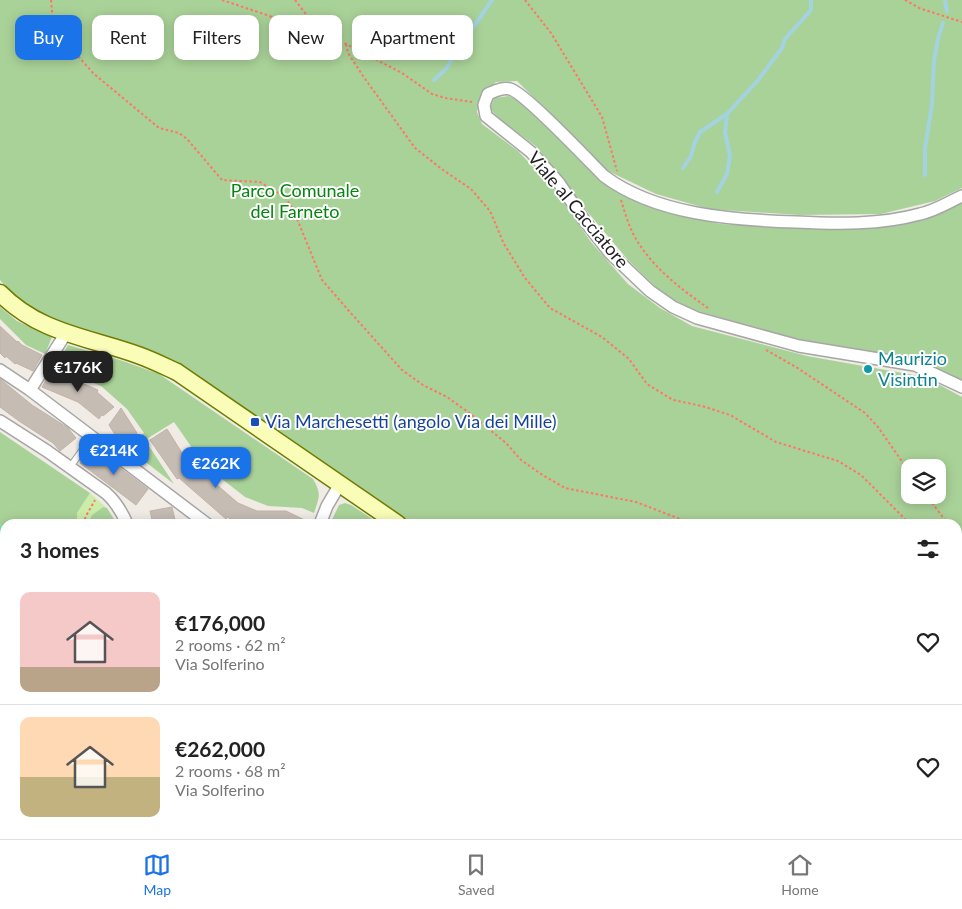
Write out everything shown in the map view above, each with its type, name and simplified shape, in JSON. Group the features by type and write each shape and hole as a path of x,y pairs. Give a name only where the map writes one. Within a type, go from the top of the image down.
{"main road":[{"path":"0,293 24,314 66,333 138,355 177,372 391,519"}],"street":[{"name":"Viale al Cacciatore","path":"962,196 922,214 881,222 820,223 739,220 710,216 655,202 616,185 604,176 527,100 511,89 498,90 488,94 484,105 486,116 532,152 559,183 584,220 610,253 650,291 673,307 697,318 799,346 915,365 962,387"},
{"path":"30,390 66,333"},
{"path":"0,370 30,390 200,519"},
{"path":"0,421 47,450 114,500 124,519"},
{"path":"322,519 340,484"}],"lane":[{"path":"70,467 92,438"}],"path":[{"path":"51,0 53,22 63,39 93,72 159,128 179,133 187,139 222,180 260,182 284,197 293,209 322,280 402,370 468,412 506,443 521,460 565,488 636,502 680,519"},
{"path":"222,0 269,17"},
{"path":"295,0 307,15"},
{"path":"525,0 551,33 602,118 617,168 616,185 636,240 668,278 710,309"},
{"path":"905,0 919,8 962,22"},
{"path":"342,43 402,73 432,94 484,105"},
{"path":"346,44 348,53 363,76 415,148 443,170 472,189 490,211 504,244 524,278 550,308 602,337 628,359 647,384 673,400 702,406 730,415 776,442 838,461 861,475 905,519"},
{"path":"763,348 796,367 865,413 878,427 901,460"},
{"path":"85,519 98,496"},
{"path":"933,504 944,519"}],"green space":[{"name":"Parco Comunale del Farneto","path":"0,0 962,0 962,188 935,201 881,214 799,215 709,209 656,194 608,171 517,81 496,82 480,97 477,112 482,124 518,151 555,190 591,242 628,284 660,308 692,326 807,356 925,377 962,397 962,519 404,519 265,425 81,331 30,309 14,297 0,280"},
{"path":"509,96 522,102 601,180 660,209 720,224 813,229 881,227 926,219 962,202 962,380 917,359 800,341 691,309 662,293 628,260 580,203 537,147 502,121 490,109 494,98"},
{"path":"0,307 17,321 52,337 45,354 26,345 0,319"},
{"path":"68,345 159,374 313,479 319,496 314,513 302,508 268,506 245,497 204,465 174,422 145,440 174,484 125,446 144,433 127,409 101,386 55,367"},
{"path":"0,432 90,493 77,513 77,519 0,519"},
{"path":"90,493 107,508 103,507 92,515 90,519 77,519 77,513"},
{"path":"345,503 351,505 372,519 332,519 339,505"},
{"path":"103,507 107,508 114,519 90,519 92,515"}],"building":[{"path":"0,326 17,342 42,355 33,371 15,364 0,353"},
{"path":"52,370 98,390 97,392 114,407 103,416 102,414 99,419 78,402 42,387"},
{"path":"0,379 32,405 68,428 76,438 60,451 53,443 0,407"},
{"path":"121,408 137,433 121,444 109,425"},
{"path":"167,429 189,464 203,473 238,503 257,511 286,511 303,519 231,519 227,517 226,519 179,478 177,479 150,440"},
{"path":"92,447 148,489 136,505 80,463"},
{"path":"172,507 175,519 152,519 150,511"}],"waterway":[{"path":"434,80 447,68 492,0"},
{"path":"683,168 691,156 700,132 727,114 759,79 782,48 785,39 811,10 811,0"},
{"path":"945,0 947,11"},
{"path":"925,175 925,148 932,104 934,61 943,23"},
{"path":"717,192 727,174 730,155 725,133 727,115"}],"place":[{"name":"Maurizio Visintin","path":"868,369"},
{"name":"Via Marchesetti (angolo Via dei Mille)","path":"255,422"}]}
